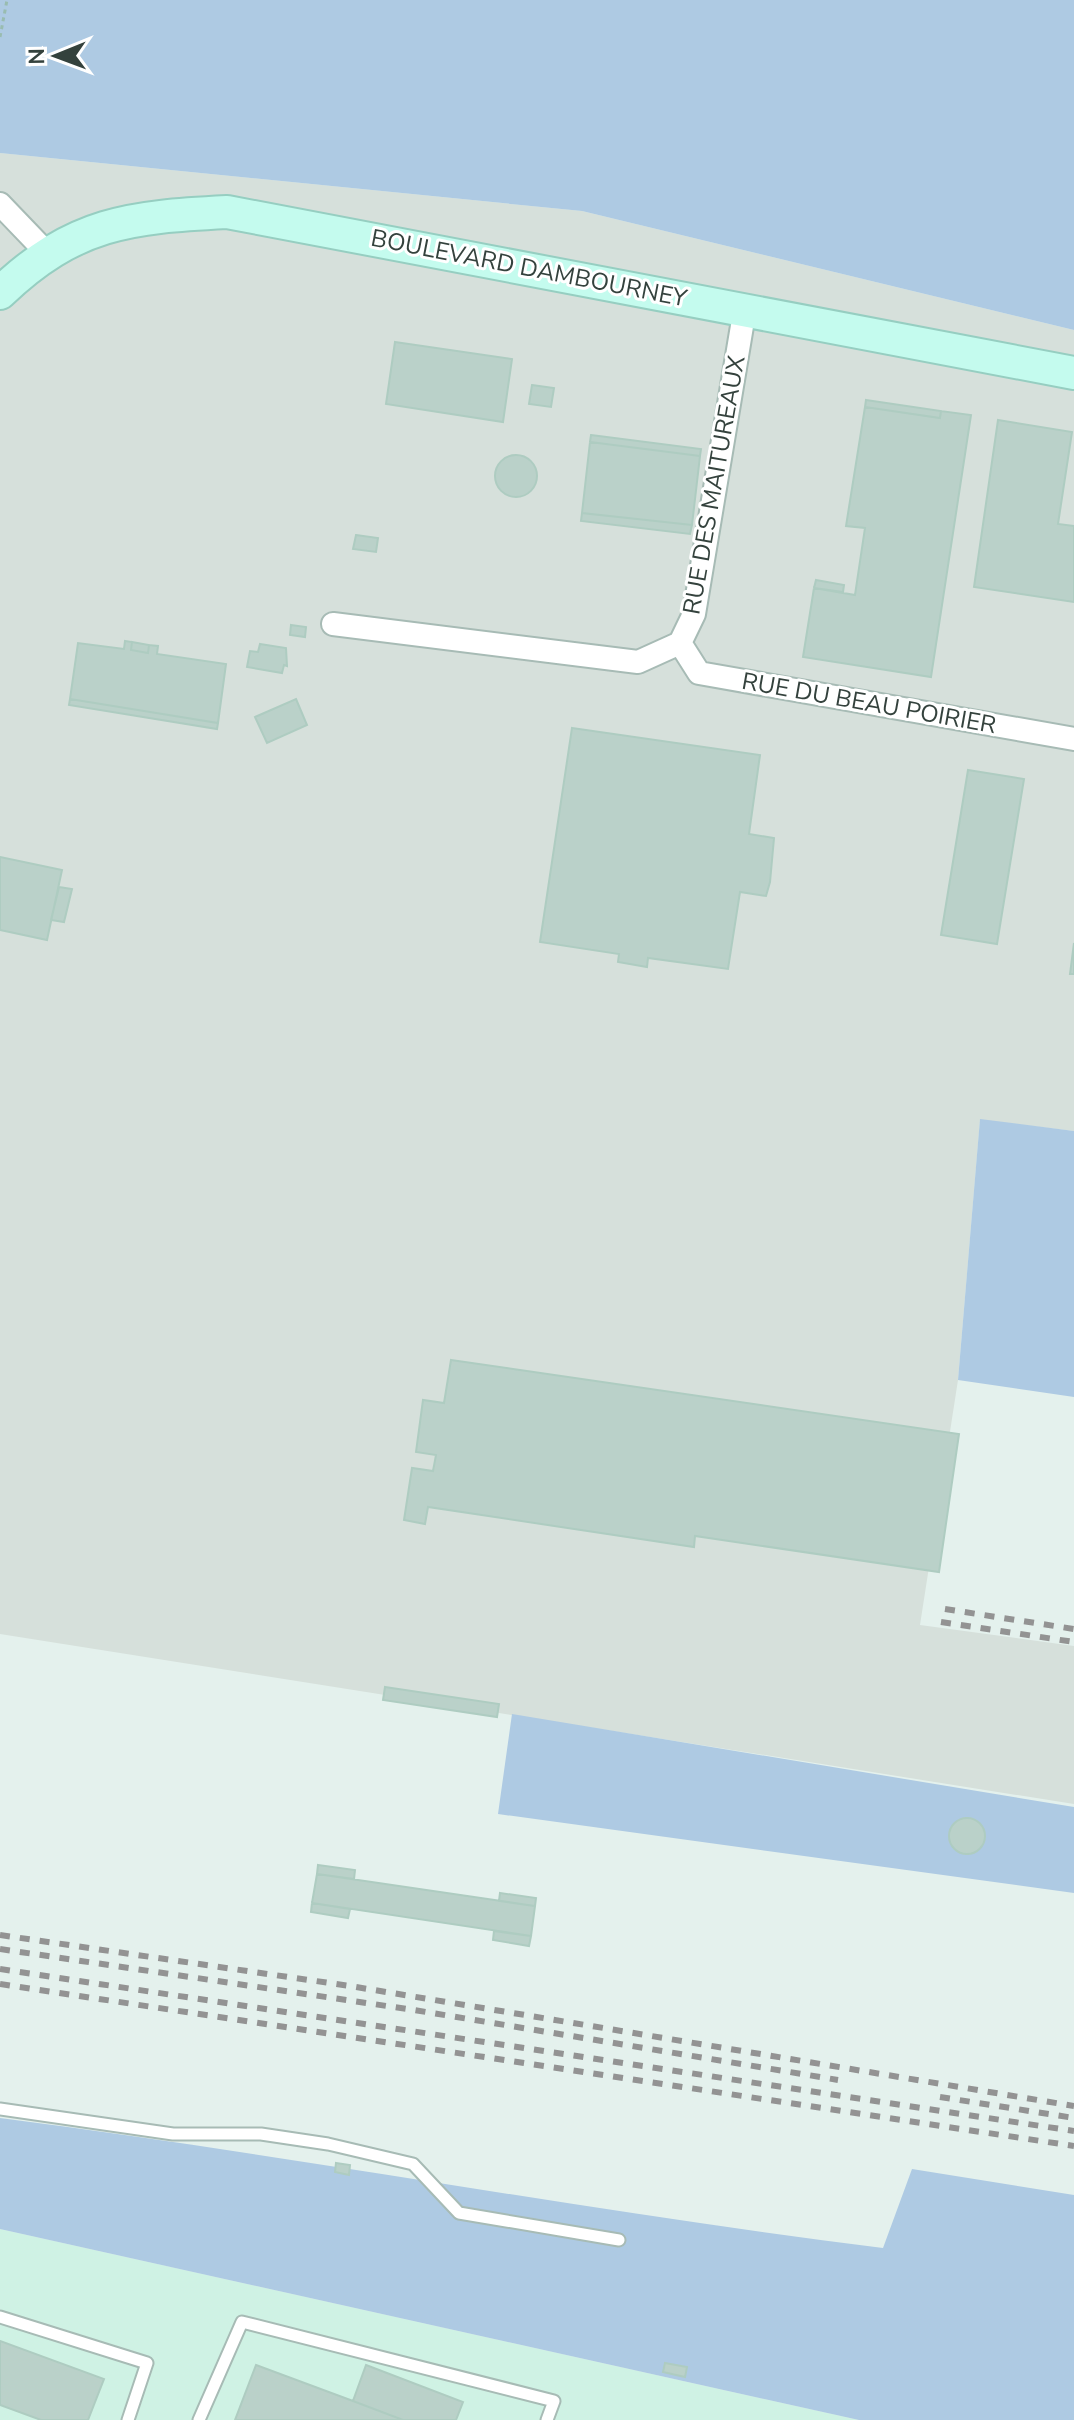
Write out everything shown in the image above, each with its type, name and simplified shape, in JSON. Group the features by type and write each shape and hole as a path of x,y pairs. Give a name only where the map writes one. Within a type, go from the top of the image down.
{"street":[{"path":"0,204 47,253"},
{"name":"BOULEVARD DAMBOURNEY","path":"0,293 47,253 95,230 147,216 227,212 745,308 1074,373"},
{"name":"RUE DES MAITUREAUX","path":"333,624 638,662 680,643 694,614 745,308"},
{"name":"RUE DU BEAU POIRIER","path":"680,643 699,673 1074,739"}],"lane":[{"path":"0,2109 173,2134 261,2134 328,2144 413,2164 459,2213 619,2240"},
{"path":"0,2317 147,2363 128,2420"},
{"path":"199,2420 242,2322 554,2401 547,2420"}],"path":[{"path":"0,37 7,0"}],"shaded area":[{"path":"0,0 1074,0 1074,330 582,211 0,153"},
{"path":"0,153 582,211 1074,330 1074,1131 980,1120 958,1380 920,1625 1074,1646 1074,1804 0,1634"},
{"path":"980,1119 1074,1131 1074,1397 958,1380"},
{"path":"512,1714 1074,1807 1074,1893 498,1814"},
{"path":"0,2118 883,2248 912,2169 1074,2195 1074,2420 859,2420 0,2229"},
{"path":"0,2229 859,2420 0,2420"}],"building":[{"path":"395,342 512,359 503,422 386,404"},
{"path":"532,385 554,388 551,407 529,404"},
{"path":"866,400 941,411 940,418 865,407"},
{"path":"865,407 940,418 941,411 971,415 931,677 803,657 814,588 855,595 865,528 846,526"},
{"path":"998,420 1072,432 1058,524 1074,526 1074,602 974,587"},
{"path":"591,435 701,449 700,456 590,442"},
{"path":"590,442 700,456 692,525 582,513"},
{"path":"516,455 531,461 537,476 531,491 516,497 501,491 495,476 501,461"},
{"path":"582,513 692,525 690,534 581,521"},
{"path":"356,535 378,538 376,552 353,549"},
{"path":"816,580 844,585 843,592 814,588"},
{"path":"291,625 306,627 305,637 290,635"},
{"path":"125,641 132,642 131,650 148,653 149,645 158,646 157,654 226,664 218,723 70,699 78,643 124,649"},
{"path":"132,642 149,645 148,653 131,650"},
{"path":"260,644 286,648 287,666 284,665 282,673 247,667 250,651 258,652"},
{"path":"70,699 218,723 217,729 69,705"},
{"path":"296,699 307,725 267,743 255,717"},
{"path":"572,728 760,755 749,834 774,838 770,882 766,896 740,892 728,969 648,958 647,967 618,962 619,954 540,942"},
{"path":"968,770 1024,779 997,944 941,935"},
{"path":"0,857 62,870 47,940 0,930"},
{"path":"59,887 72,889 64,922 51,920"},
{"path":"1074,943 1074,974 1070,974"},
{"path":"451,1360 959,1434 939,1572 695,1536 694,1547 428,1507 425,1524 404,1520 412,1468 433,1471 436,1455 416,1452 423,1400 444,1403"},
{"path":"385,1687 499,1704 497,1717 383,1700"},
{"path":"967,1818 980,1823 985,1836 980,1849 967,1854 954,1849 949,1836 954,1823"},
{"path":"318,1865 355,1870 354,1879 317,1874"},
{"path":"317,1874 535,1906 531,1936 312,1903"},
{"path":"500,1893 536,1898 535,1906 499,1901"},
{"path":"312,1903 350,1909 348,1918 311,1912"},
{"path":"494,1931 531,1936 529,1946 493,1940"},
{"path":"336,2163 350,2165 349,2175 335,2172"},
{"path":"0,2341 104,2379 88,2420 41,2420 0,2405"},
{"path":"665,2363 687,2367 685,2377 663,2372"},
{"path":"256,2365 353,2401 403,2420 235,2420"},
{"path":"366,2365 463,2402 456,2420 403,2420 353,2401"}],"railway":[{"path":"945,1609 1074,1629"},
{"path":"941,1622 1074,1642"},
{"path":"0,1935 350,1986 1074,2106"},
{"path":"0,1949 414,2010 838,2080"},
{"path":"0,1969 1074,2131"},
{"path":"0,1984 1074,2146"},
{"path":"940,2097 1074,2118"}]}
